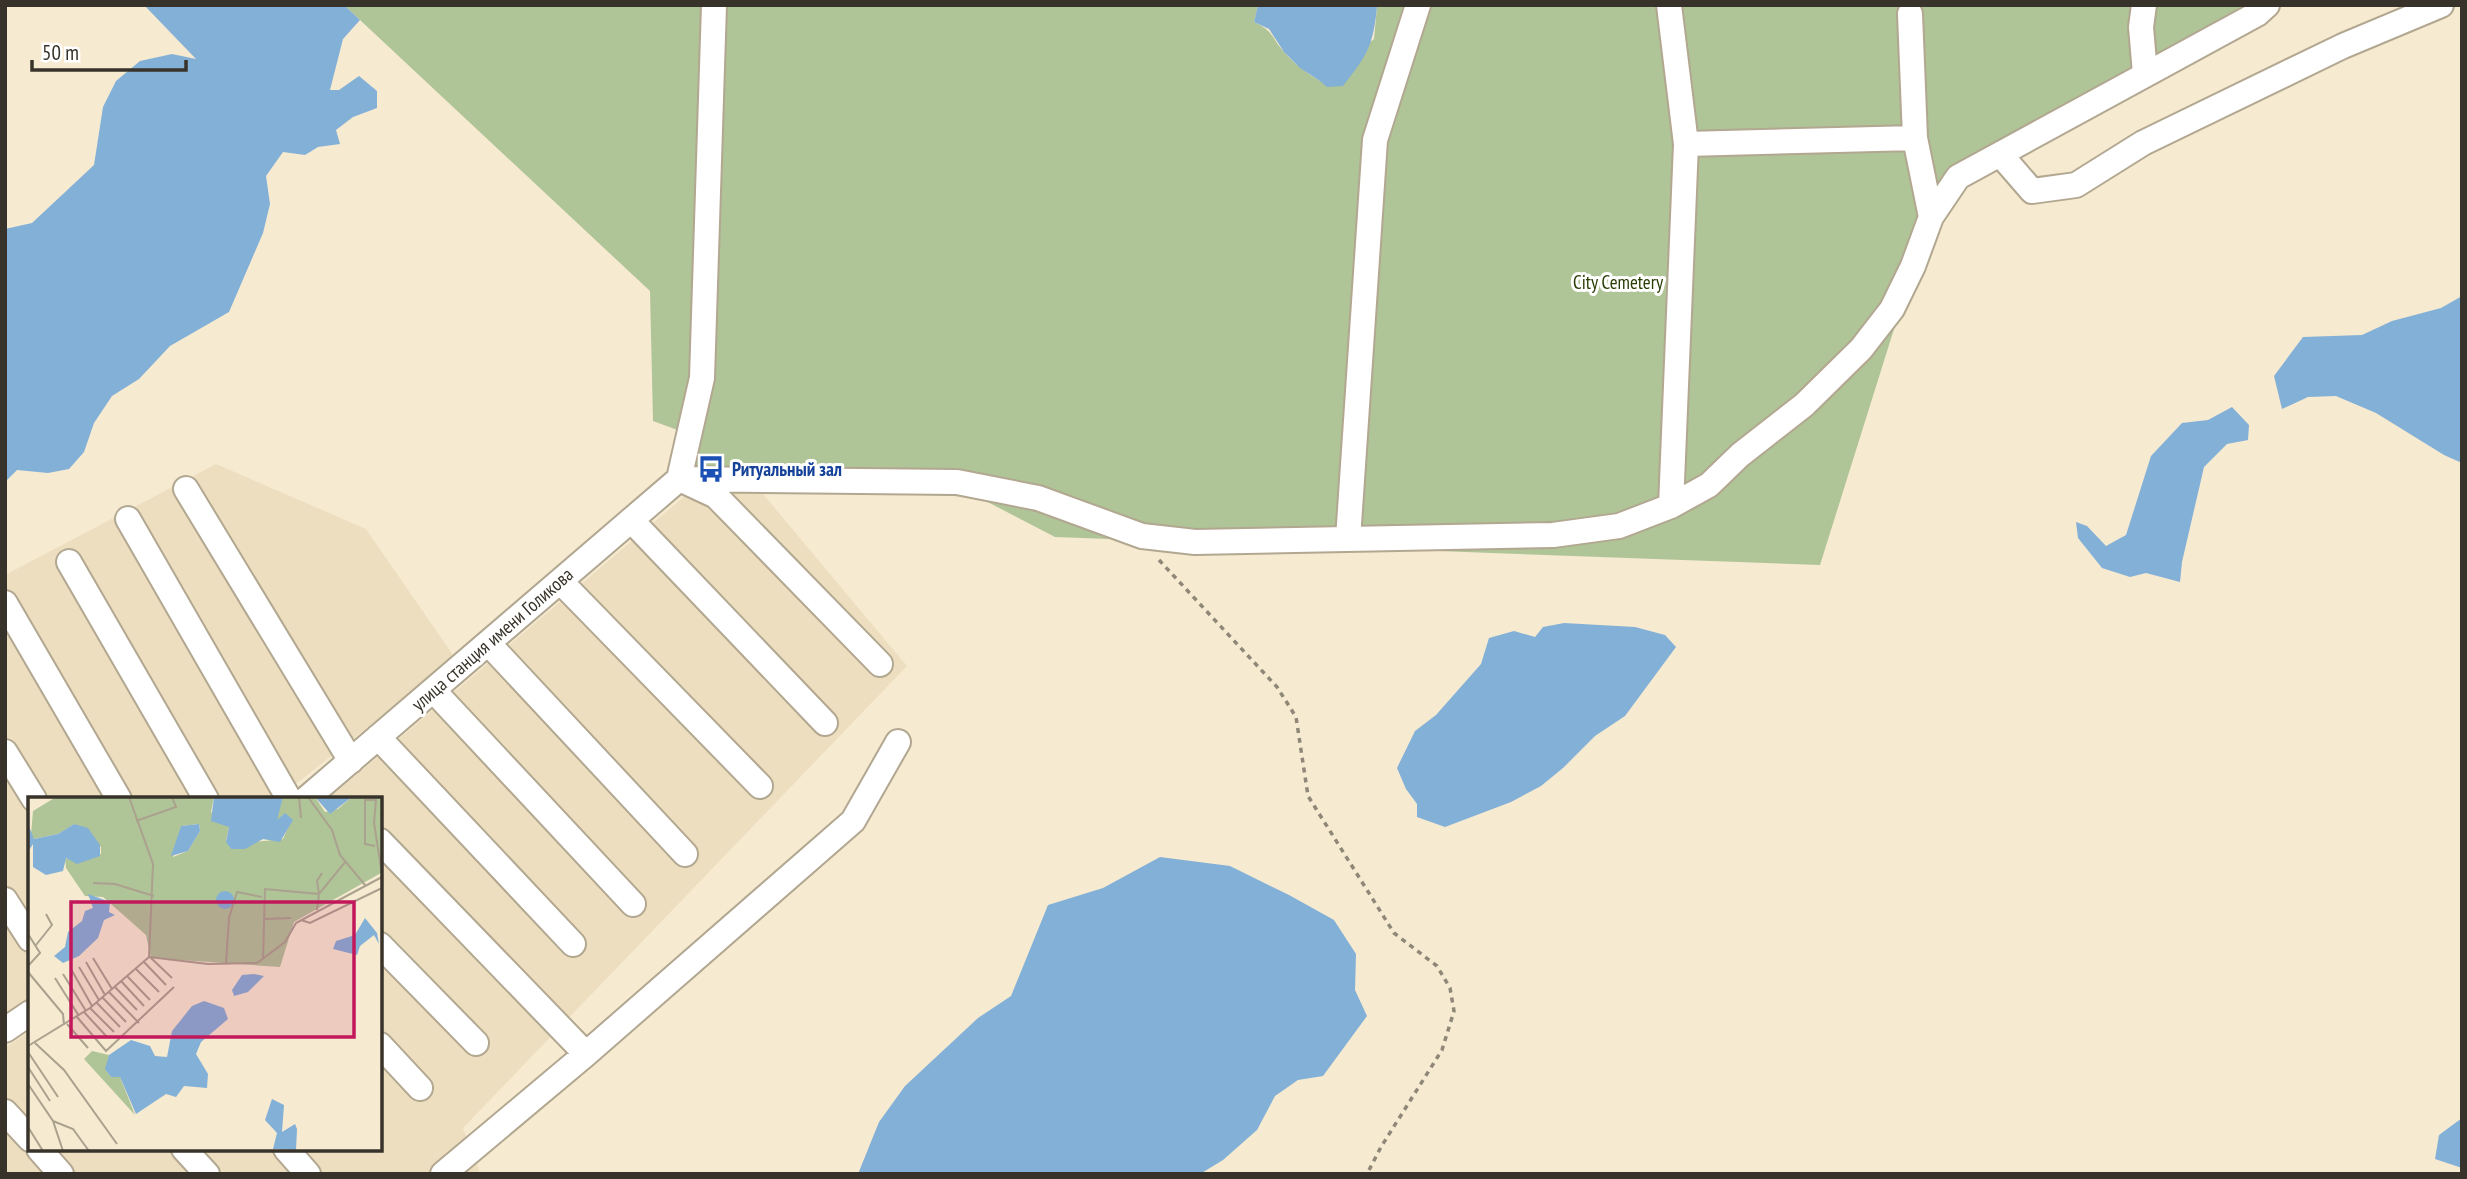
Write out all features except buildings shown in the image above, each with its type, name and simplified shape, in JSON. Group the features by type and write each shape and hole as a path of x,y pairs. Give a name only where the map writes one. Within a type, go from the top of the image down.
{"street":[{"path":"679,479 702,378 714,5"},
{"path":"1348,539 1375,140 1418,5"},
{"path":"1669,5 1686,144 1671,506"},
{"path":"2144,5 2141,27 2145,74"},
{"path":"679,479 957,482 1038,498 1142,536 1195,541 1553,535 1619,526 1671,506 1709,485 1740,454 1804,405 1861,349 1892,309 1913,266 1931,217 1958,177 2257,13 2267,5"},
{"path":"2000,154 2032,191 2076,185 2143,143 2343,46 2441,5"},
{"path":"1910,14 1915,138 1931,217"},
{"path":"1686,144 1915,138"},
{"path":"679,479 716,496 880,664"},
{"name":"улица станция имени Голикова","path":"323,794 351,761 378,737 679,479"},
{"path":"186,489 351,761"},
{"path":"128,519 288,797"},
{"path":"631,520 825,723"},
{"path":"69,562 205,797"},
{"path":"560,581 760,786"},
{"path":"5,603 118,797"},
{"path":"488,643 685,854"},
{"path":"433,690 633,904"},
{"path":"378,737 573,944"},
{"path":"443,1174 586,1054 853,821 898,742"},
{"path":"5,752 33,797"},
{"path":"382,843 586,1054"},
{"path":"5,900 28,936"},
{"path":"382,947 476,1043"},
{"path":"5,1030 28,1014"},
{"path":"382,1047 420,1088"},
{"path":"5,1112 28,1137"},
{"path":"41,1151 61,1174"},
{"path":"186,1151 207,1174"},
{"path":"288,1151 308,1174"}],"path":[{"path":"1142,536 1172,575 1277,687 1296,717 1308,796 1394,933 1437,966 1450,988 1454,1011 1442,1050 1367,1174"}],"shaded area":[{"path":"216,464 366,529 455,658 280,797 28,797 28,998 5,1015 5,575"},
{"path":"758,488 907,666 463,1128 479,1170 477,1174 5,1174 5,1048 28,1032 28,1151 382,1151 382,797 330,797 693,489"}],"green space":[{"name":"City Cemetery","path":"344,5 1258,5 1254,22 1269,32 1293,61 1320,81 1374,39 1377,7 1380,5 2245,5 1942,176 1820,565 1055,537 978,497 758,488 693,489 694,436 653,421 650,291"}],"water":[{"path":"144,5 344,5 360,20 343,39 330,90 339,90 359,76 377,91 377,108 353,117 336,130 340,144 318,147 305,155 283,152 266,176 270,204 263,233 229,312 170,346 139,379 112,396 94,423 84,452 69,469 48,473 17,470 5,482 5,229 32,223 94,165 103,107 116,81 140,61 172,54 196,59"},
{"path":"1258,5 1380,5 1377,7 1371,41 1363,58 1343,86 1327,87 1300,68 1284,52 1269,29 1254,22"},
{"path":"2462,296 2462,463 2444,455 2376,413 2336,396 2308,397 2282,409 2274,376 2303,337 2362,335 2392,321 2441,308"},
{"path":"2232,407 2249,425 2248,440 2227,444 2204,467 2182,562 2180,582 2146,573 2130,577 2102,568 2078,538 2076,522 2087,526 2106,546 2126,535 2151,456 2182,423 2208,420"},
{"path":"1564,623 1635,627 1665,635 1676,647 1625,716 1595,736 1541,786 1511,802 1445,827 1417,817 1417,804 1406,789 1397,768 1415,731 1436,715 1481,664 1489,638 1514,631 1535,637 1543,627"},
{"path":"1160,857 1230,866 1334,920 1356,954 1355,990 1367,1016 1323,1076 1298,1080 1275,1096 1257,1130 1223,1160 1200,1174 858,1174 879,1122 905,1086 978,1018 1011,996 1048,905 1103,888"},
{"path":"2462,1118 2462,1168 2435,1159 2439,1135"}],"place":[{"name":"Ритуальный зал","path":"711,469"}]}
